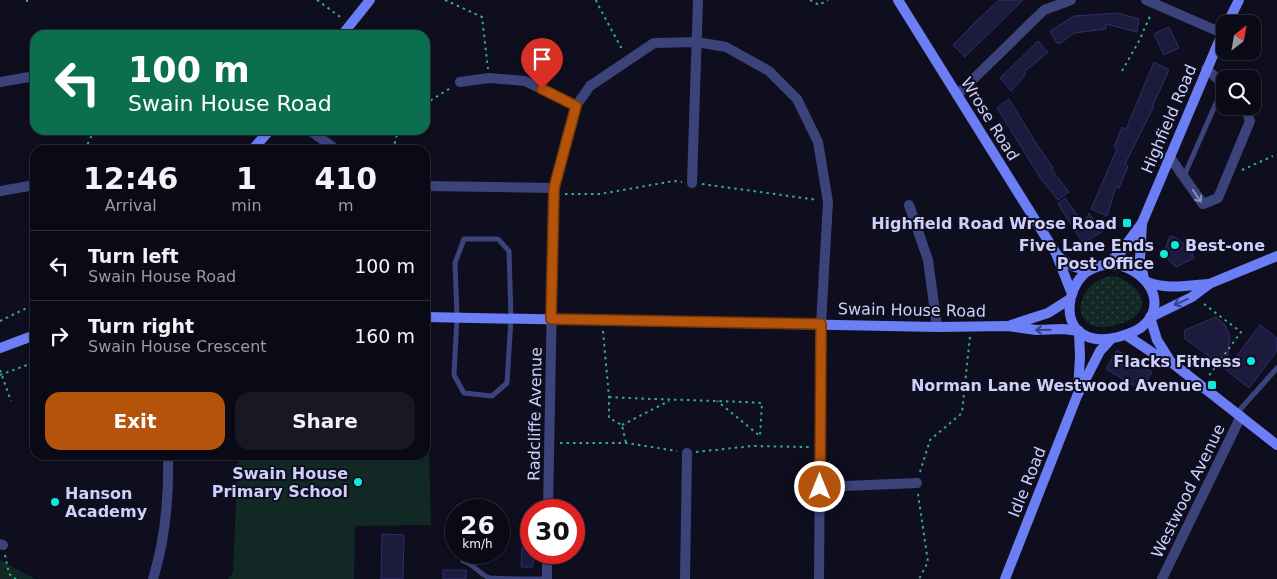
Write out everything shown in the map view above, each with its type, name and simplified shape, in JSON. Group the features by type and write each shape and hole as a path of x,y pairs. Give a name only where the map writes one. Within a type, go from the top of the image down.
{"street":[{"path":"346,30 370,0"},
{"path":"692,183 698,0"},
{"name":"Wrose Road","path":"898,0 1056,255 1071,297"},
{"path":"957,95 1044,10 1048,0"},
{"path":"1044,10 1071,0"},
{"name":"Highfield Road","path":"1231,15 1239,0"},
{"path":"1151,2 1216,25"},
{"path":"460,82 489,78 525,81 576,106 590,86 654,43 697,42 726,47 769,71 797,98 818,142 828,202 821,324 819,579"},
{"name":"Highfield Road","path":"1107,264 1120,253 1142,223 1216,46"},
{"path":"1206,68 1216,77"},
{"path":"0,82 30,77"},
{"name":"Radcliffe Avenue","path":"548,499 554,188 576,106"},
{"path":"1169,156 1203,204 1218,198 1250,121 1248,115"},
{"path":"256,145 266,135"},
{"path":"316,135 330,145"},
{"path":"0,191 30,186"},
{"path":"430,186 554,188"},
{"path":"909,205 928,260 938,327"},
{"name":"Highfield Road","path":"1142,223 1140,260 1146,281"},
{"name":"Wrose Road","path":"1056,255 1076,268 1089,270"},
{"path":"1171,362 1156,340 1151,317 1154,304 1151,291 1146,281 1135,270 1126,266 1107,264 1089,270 1078,281 1071,297 1072,319 1079,331 1091,338 1111,339 1139,329 1151,317 1192,297 1210,284 1275,260"},
{"path":"1146,281 1170,287 1210,284"},
{"name":"Swain House Road","path":"1008,326 1048,313 1071,297"},
{"name":"Swain House Road","path":"430,317 938,327 1008,326 1036,330 1063,329 1079,331"},
{"name":"Idle Road","path":"1077,396 1080,357 1079,331"},
{"path":"1126,335 1171,362 1277,445"},
{"path":"0,348 30,337"},
{"name":"Idle Road","path":"1005,579 1077,396 1100,350 1111,339"},
{"name":"Westwood Avenue","path":"1162,579 1239,415"},
{"path":"686,579 688,453"},
{"path":"153,579 162,551 168,460"},
{"path":"820,487 917,482"},
{"path":"547,564 547,579"}],"lane":[{"path":"1183,176 1216,104"},
{"path":"464,238 498,239 509,252 511,318 507,383 492,396 464,393 454,375 457,317 455,263 464,238"},
{"path":"1239,415 1277,368"},
{"path":"471,564 482,575 491,578 547,579"}],"path":[{"path":"317,0 350,24"},
{"path":"445,0 451,1 482,17 489,78"},
{"path":"596,0 628,60"},
{"path":"810,0 819,5 828,0"},
{"path":"1122,72 1140,41 1151,2"},
{"path":"430,101 460,82"},
{"path":"1241,170 1272,156"},
{"path":"1202,386 1241,332 1204,304"},
{"path":"0,321 30,306"},
{"path":"602,320 609,418 622,425 626,443"},
{"path":"919,579 928,562 917,482 930,440 962,413 971,326"},
{"path":"1,374 30,364"},
{"path":"0,370 11,401"},
{"path":"609,397 717,400 762,403 760,436 717,400"},
{"path":"622,425 670,400"},
{"path":"1,545 9,574 16,579"}],"green space":[{"path":"1112,276 1125,281 1137,290 1141,296 1141,309 1136,316 1123,323 1104,327 1090,324 1084,318 1081,311 1085,293 1091,285 1100,279"},
{"path":"238,460 429,460 431,525 355,526 354,579 227,579 233,573"},
{"path":"0,560 35,579 0,579"}],"building":[{"path":"999,0 1023,0 965,57 953,45"},
{"path":"1118,13 1139,19 1137,32 1106,24 1106,29 1074,33 1061,43 1057,43 1050,31 1074,16"},
{"path":"1169,27 1179,48 1164,55 1154,34"},
{"path":"1038,41 1048,52 1024,72 1026,74 1011,91 1000,78"},
{"path":"1154,62 1169,70 1154,106 1125,164 1128,166 1119,188 1116,187 1107,216 1091,209 1117,149 1114,147 1122,127 1126,129"},
{"path":"1009,99 1053,168 1052,170 1069,192 1058,200 1041,179 997,108"},
{"path":"1065,198 1084,225 1089,213 1102,232 1083,243 1058,204"},
{"name":"Best-one","path":"1170,236 1177,238 1192,252 1194,258 1176,267 1163,255"},
{"path":"1216,317 1225,325 1230,336 1226,369 1184,338 1185,330"},
{"name":"Flacks Fitness","path":"1260,325 1277,338 1277,351 1249,388 1226,370"},
{"path":"1117,350 1152,372 1143,387 1138,384 1136,387 1106,369"},
{"path":"382,534 404,535 403,579 381,579"},
{"path":"521,564 533,564 533,567 521,567"},
{"path":"443,570 466,570 466,579 443,579"}],"place":[{"name":"Highfield Road Wrose Road","path":"1127,223"},
{"name":"Best-one","path":"1175,245"},
{"name":"Five Lane Ends Post Office","path":"1164,254"},
{"name":"Flacks Fitness","path":"1251,361"},
{"name":"Norman Lane Westwood Avenue","path":"1212,385"},
{"name":"Swain House Primary School","path":"358,482"},
{"name":"Hanson Academy","path":"55,502"}],"route":[{"path":"542,89 576,106 554,188 551,319 821,324 820,487"}]}
